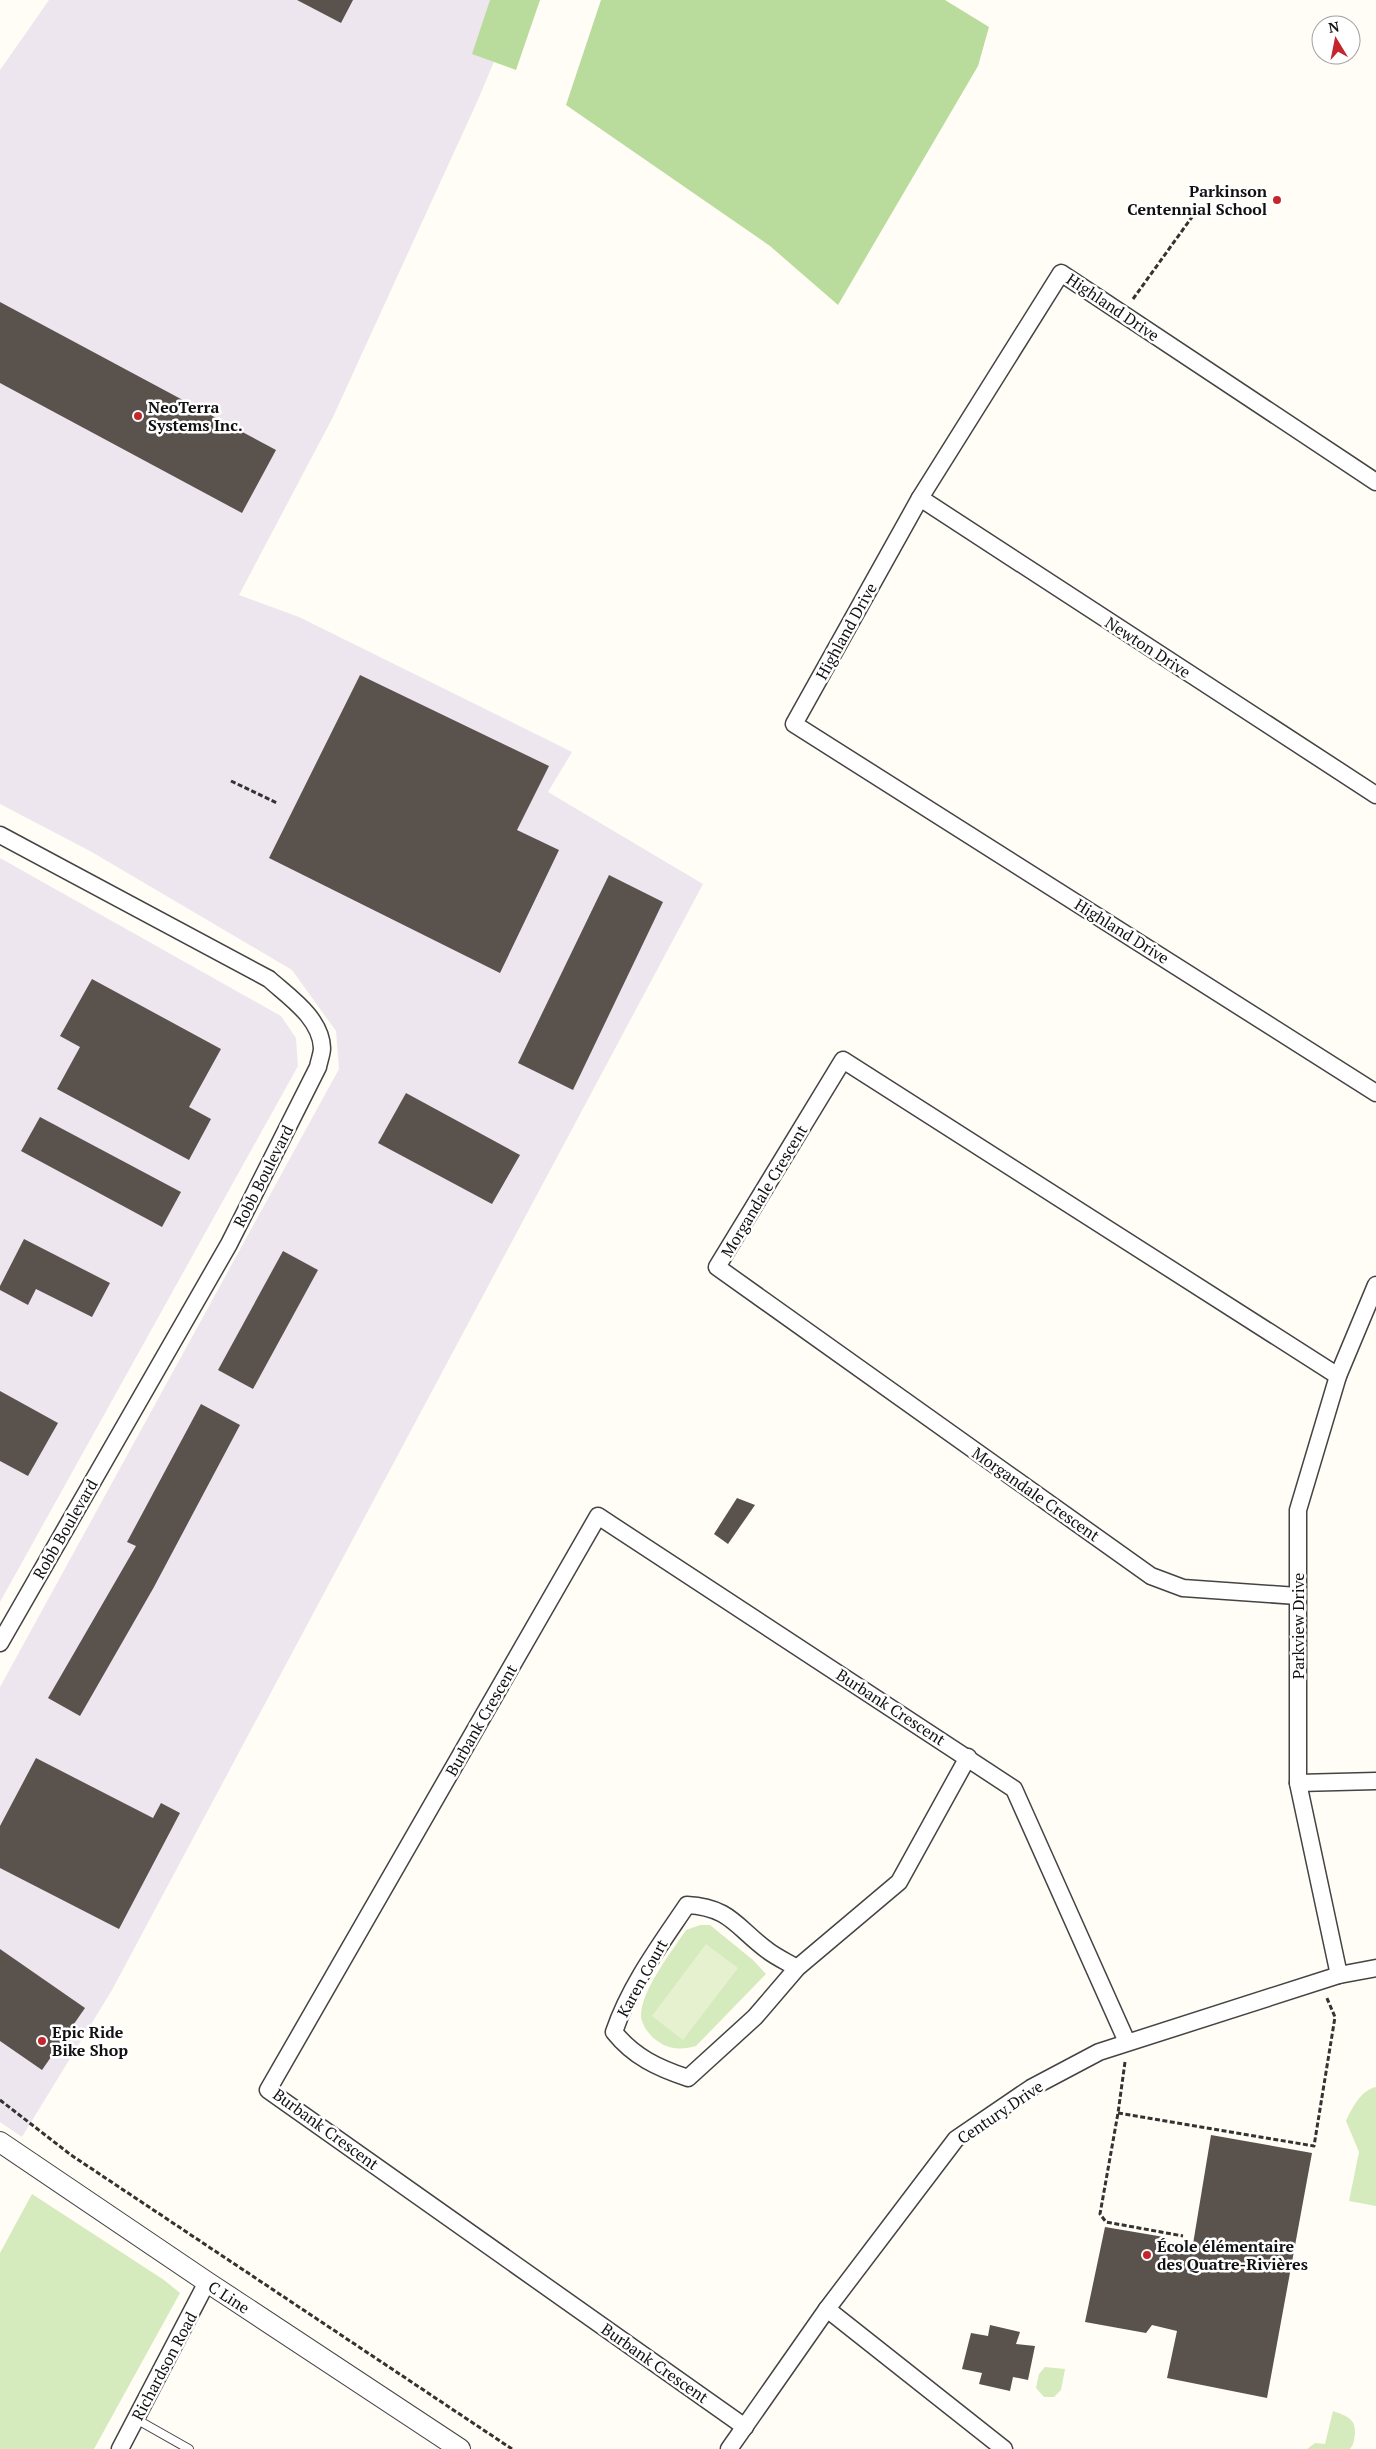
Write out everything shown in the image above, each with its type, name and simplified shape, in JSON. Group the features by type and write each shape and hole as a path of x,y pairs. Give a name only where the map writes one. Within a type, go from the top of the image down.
{"street":[{"name":"Highland Drive","path":"1376,482 1061,273 920,498 794,724 1376,1093"},
{"name":"Newton Drive","path":"920,498 1376,795"},
{"name":"Robb Boulevard","path":"0,835 269,979 305,1010 316,1030 322,1048 318,1067 229,1244 0,1643"},
{"name":"Morgandale Crescent","path":"1297,1596 1183,1588 1151,1576 717,1268 843,1060 1338,1376"},
{"name":"Parkview Drive","path":"1339,1975 1298,1783 1298,1510 1338,1376 1376,1285"},
{"name":"Burbank Crescent","path":"746,2427 268,2090 598,1516 1014,1789 1127,2042"},
{"name":"Karen Court","path":"797,1968 766,1950 737,1922 706,1906 687,1905 647,1964 622,2008 614,2032 626,2047 657,2068 688,2078 749,2023 797,1968 899,1882 968,1758"},
{"path":"1298,1783 1376,1781"},
{"name":"Century Drive","path":"730,2449 827,2309 956,2139 1031,2088 1099,2052 1339,1975 1376,1968"},
{"name":"C Line","path":"0,2142 207,2282 460,2449"},
{"name":"Richardson Road","path":"120,2449 207,2282"},
{"path":"827,2309 1004,2449"}],"lane":[{"path":"136,2419 189,2449"}],"path":[{"path":"1122,314 1192,217"},
{"path":"231,781 277,803"},
{"path":"1118,2113 1314,2146 1335,2017 1320,1982"},
{"path":"1127,2042 1118,2113 1100,2214 1106,2222 1183,2236"},
{"path":"0,2100 71,2155 512,2449"}],"shaded area":[{"path":"49,0 520,0 477,102 333,417 239,595 299,617 572,752 548,792 703,884 112,1990 22,2137 0,2122 0,1687 339,1069 336,1031 292,970 90,851 0,804 0,70"},
{"path":"0,858 281,1016 296,1038 298,1066 0,1602"}],"green space":[{"path":"490,0 540,0 516,70 472,54"},
{"path":"601,0 945,0 989,27 978,66 838,305 770,246 566,105"},
{"path":"700,1925 710,1925 753,1960 766,1974 696,2046 686,2048 671,2047 656,2040 646,2029 641,2018 643,2005 652,1982 686,1930"},
{"path":"706,1944 738,1968 683,2040 652,2016"},
{"path":"1376,2087 1376,2206 1349,2201 1359,2152 1346,2121 1361,2096"},
{"path":"32,2194 164,2280 180,2293 94,2449 0,2449 0,2253"},
{"path":"1045,2367 1065,2369 1061,2390 1054,2397 1044,2397 1036,2388 1039,2374"},
{"path":"1333,2411 1349,2418 1354,2424 1354,2442 1350,2449 1307,2449 1315,2443 1325,2444"}],"building":[{"path":"297,0 353,0 341,23"},
{"name":"NeoTerra Systems Inc.","path":"0,302 276,450 242,513 0,383"},
{"path":"360,675 549,766 517,830 559,850 500,973 269,858"},
{"path":"609,875 663,902 573,1090 518,1063"},
{"path":"92,979 221,1049 189,1107 211,1119 189,1160 57,1089 80,1047 60,1036"},
{"path":"406,1093 520,1155 492,1204 378,1143"},
{"path":"40,1117 181,1192 162,1227 21,1151"},
{"path":"24,1239 110,1283 92,1317 36,1289 28,1305 0,1290 0,1286"},
{"path":"283,1251 318,1270 253,1389 218,1370"},
{"path":"0,1391 58,1423 28,1476 0,1461"},
{"path":"201,1404 240,1425 154,1587 80,1716 48,1698 136,1546 127,1542"},
{"path":"737,1498 755,1505 728,1544 714,1534"},
{"path":"36,1758 153,1818 161,1803 180,1813 119,1929 0,1868 0,1826"},
{"path":"0,1949 85,2008 42,2070 0,2041"},
{"path":"1211,2135 1312,2153 1267,2398 1167,2378 1177,2331 1152,2325 1146,2333 1085,2322 1105,2227 1164,2237 1167,2243 1192,2250"},
{"path":"990,2325 1020,2332 1016,2344 1035,2346 1028,2380 1013,2377 1010,2391 979,2384 982,2373 962,2369 971,2333 988,2336"}],"place":[{"name":"Parkinson Centennial School","path":"1277,200"},
{"name":"NeoTerra Systems Inc.","path":"138,416"},
{"name":"Epic Ride Bike Shop","path":"42,2041"},
{"name":"École élémentaire des Quatre-Rivières","path":"1147,2255"}]}
